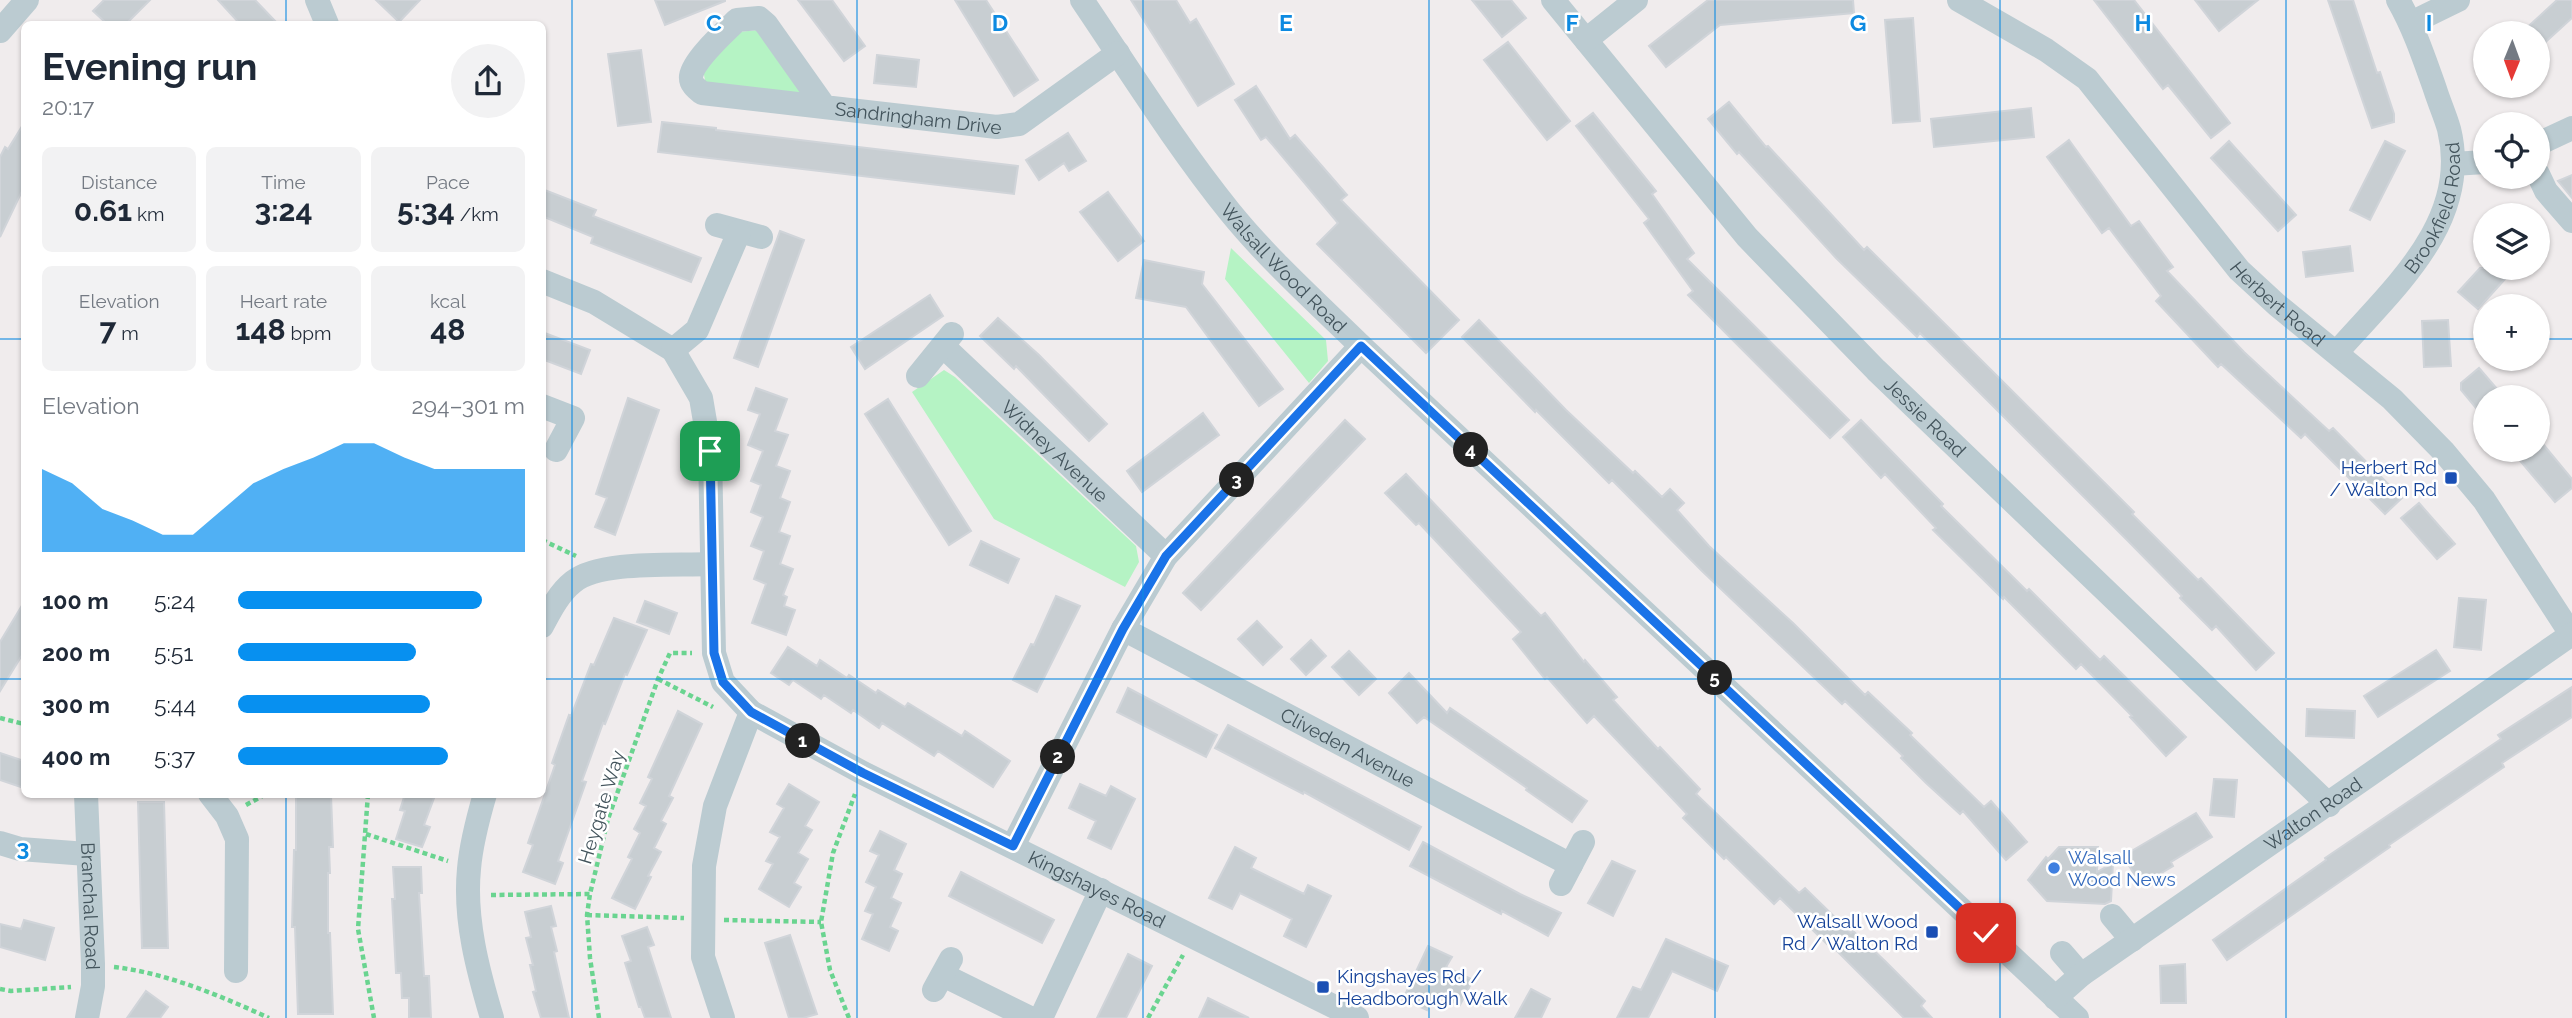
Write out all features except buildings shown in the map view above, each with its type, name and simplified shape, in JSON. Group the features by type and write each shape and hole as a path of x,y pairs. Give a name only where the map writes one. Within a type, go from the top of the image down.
{"street":[{"path":"0,32 27,0"},
{"path":"317,0 326,21"},
{"name":"Walsall Wood Road","path":"1082,0 1189,157 1231,213 1266,252 1361,346 2077,1018"},
{"name":"Jessie Road","path":"1553,0 1747,237 1857,351 2329,805"},
{"path":"1586,40 1636,0"},
{"name":"Herbert Road","path":"1959,0 2046,50 2087,79 2239,270 2392,399 2444,452 2484,500 2572,634"},
{"name":"Brookfield Road","path":"2337,352 2427,247 2440,225 2449,200 2453,164 2449,130 2411,23 2398,0"},
{"path":"2411,23 2458,0"},
{"name":"Sandringham Drive","path":"824,106 759,18 737,20 696,64 691,76 692,83 702,93 997,127 1019,124 1118,53"},
{"path":"2550,138 2572,128"},
{"path":"2453,164 2473,163"},
{"path":"2545,189 2572,221"},
{"path":"673,350 697,330 739,231"},
{"name":"Kingshayes Road","path":"546,283 594,302 673,350 701,398 710,451 714,653 723,682 749,718 1357,1018"},
{"name":"Widney Avenue","path":"918,376 948,340 1166,556"},
{"path":"1013,846 1123,629 1166,556 1361,346"},
{"path":"546,408 573,418 555,450"},
{"path":"546,618 573,582 602,568 711,564"},
{"name":"Cliveden Avenue","path":"1123,629 1566,874 1583,842"},
{"name":"Walton Road","path":"2055,998 2081,975 2572,634"},
{"path":"723,1018 703,957 705,866 715,806 749,718"},
{"name":"Branchal Road","path":"86,798 93,975 87,1018"},
{"path":"213,798 227,816 237,839 236,971"},
{"path":"484,798 468,868 478,974 492,1018"},
{"path":"0,843 20,849 87,853"},
{"path":"1041,1018 1101,890"},
{"path":"2112,916 2132,940"},
{"path":"2062,953 2081,975"},
{"path":"943,975 1030,1018"}],"path":[{"name":"Heygate Way","path":"600,1018 590,958 587,915 608,819 658,679 670,653 714,653"},
{"path":"658,679 749,718"},
{"path":"0,718 21,723"},
{"path":"849,1018 830,970 821,922 833,853 863,773"},
{"path":"367,798 358,929 374,1018"},
{"path":"366,834 468,868"},
{"path":"469,895 590,894"},
{"path":"1149,1018 1193,936"},
{"path":"0,989 11,991 131,968 237,1003 269,1018"}],"green space":[{"path":"758,30 802,88 799,96 706,86 703,69 738,32"},
{"path":"1231,248 1326,340 1328,361 1309,383 1225,279"},
{"path":"944,370 955,377 1136,546 1139,562 1125,587 994,519 912,392"}],"place":[{"name":"Herbert Rd / Walton Rd","path":"2451,478"},
{"name":"Walsall Wood News","path":"2054,868"},
{"name":"Walsall Wood Rd / Walton Rd","path":"1932,932"},
{"name":"Kingshayes Rd / Headborough Walk","path":"1323,987"}],"route":[{"path":"710,451 714,653 723,682 751,712 809,745 1013,846 1123,629 1166,556 1361,346 1986,933"}]}
